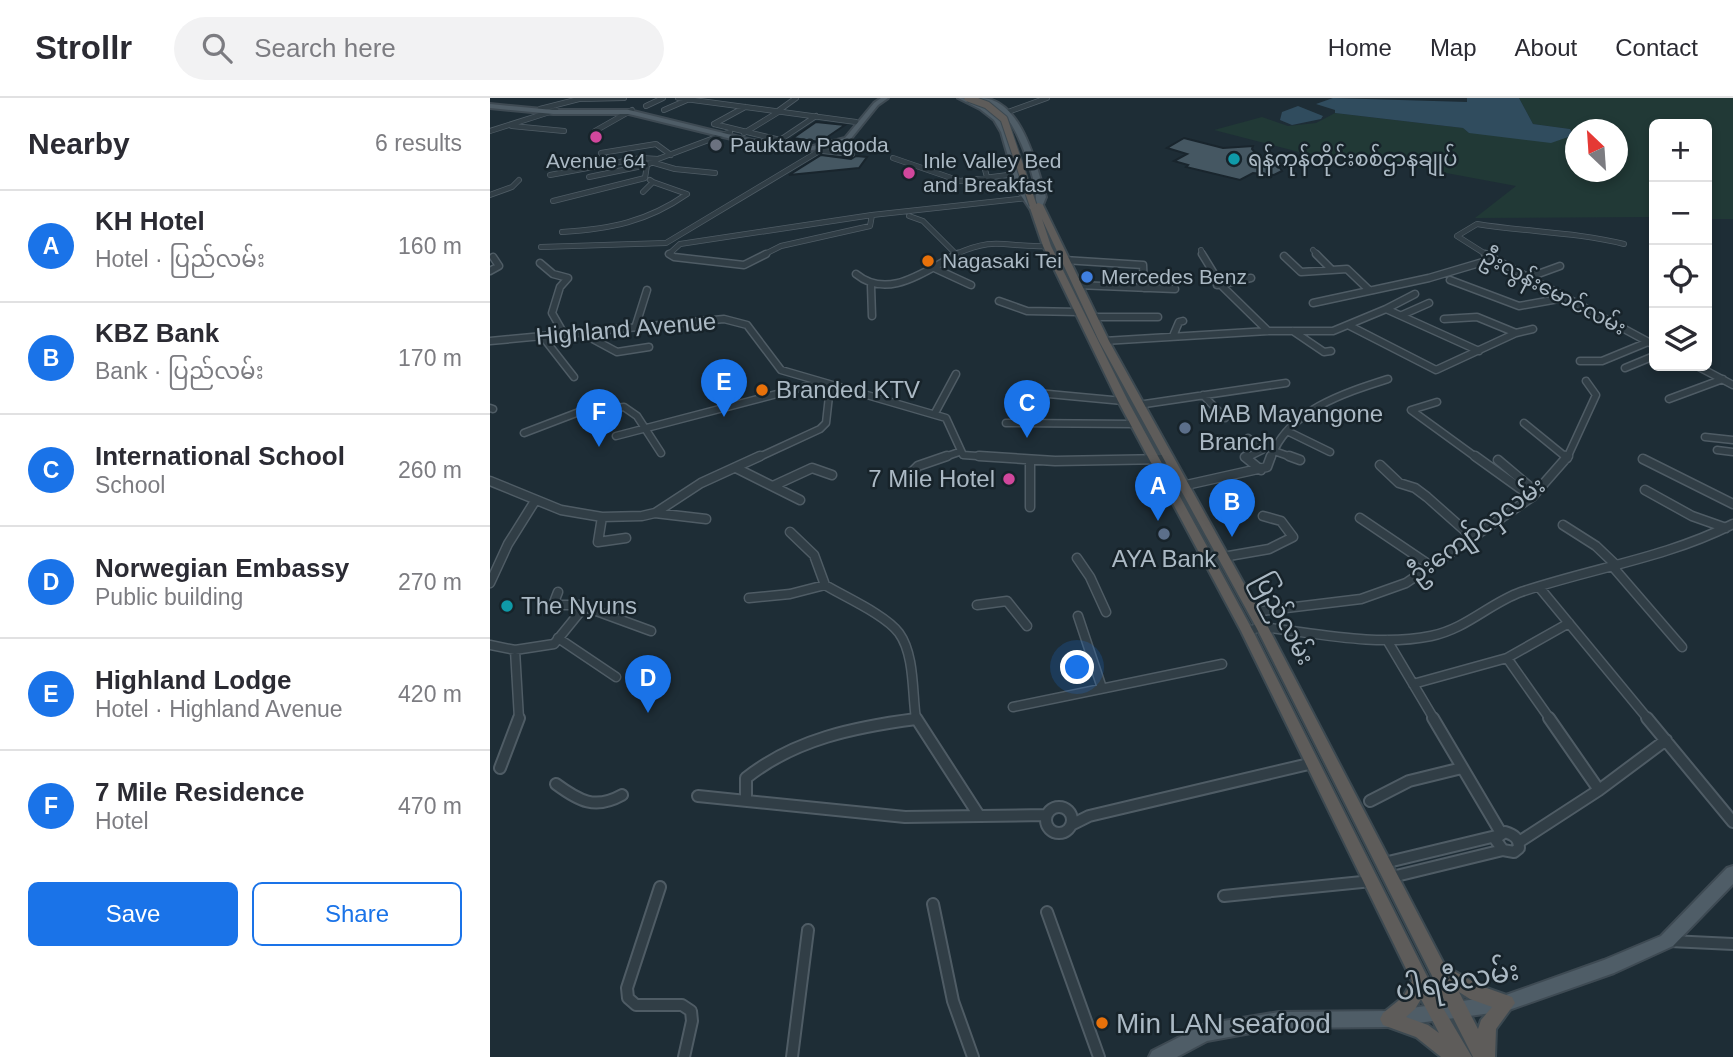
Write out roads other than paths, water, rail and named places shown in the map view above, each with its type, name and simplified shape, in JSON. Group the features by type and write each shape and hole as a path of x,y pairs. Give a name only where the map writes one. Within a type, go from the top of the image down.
{"highway":[{"name":"ပြည်လမ်း","path":"968,98 987,105 1004,119 1034,204 1138,405 1161,460 1437,1014 1463,1057"},
{"name":"ပြည်လမ်း","path":"975,98 1008,118 1047,246 1123,401 1135,424 1182,486 1254,612 1485,1057"},
{"path":"1438,970 1476,993 1506,1003 1487,1026 1485,1057"},
{"path":"1389,1019 1409,1003 1421,981"},
{"path":"1389,1019 1422,1031 1455,1057"}],"main road":[{"path":"822,148 841,138 877,98"},
{"path":"492,104 554,111 630,111 679,120 778,145 822,148 841,144 852,137 876,104 885,98"},
{"path":"961,98 992,112 1005,110"},
{"path":"982,98 1005,110"},
{"path":"492,104 554,111"},
{"name":"ပြည်လမ်း","path":"992,112 1004,128 1016,174 1034,204 1042,197 1021,131 1005,110"},
{"name":"ပါရမီလမ်း","path":"1158,1057 1205,1033 1265,1022 1328,1017 1389,1019 1506,1003 1608,967 1667,941 1733,873"}],"street":[{"path":"540,109 577,100 624,98"},
{"path":"646,106 663,98"},
{"path":"678,98 856,122"},
{"path":"744,133 796,98"},
{"path":"1005,110 1047,98"},
{"path":"664,110 687,100"},
{"path":"746,107 714,124 780,140 816,116"},
{"path":"490,131 554,111"},
{"path":"598,138 596,131 630,111"},
{"path":"509,125 564,131"},
{"path":"590,177 649,164 727,134"},
{"path":"610,164 601,153 656,144 671,155"},
{"path":"541,247 666,243 822,148 852,154"},
{"path":"810,160 822,148"},
{"path":"551,175 641,158 658,159"},
{"path":"893,158 960,181 1016,174"},
{"path":"649,164 715,173"},
{"path":"645,178 649,164"},
{"path":"984,166 987,177"},
{"path":"553,201 645,178 687,194 654,218 595,230 562,232"},
{"path":"490,195 512,187 519,180"},
{"path":"643,192 653,182"},
{"path":"872,215 870,226 781,246 744,265 674,257 668,254 680,244 872,215 1034,204"},
{"path":"909,216 924,222 943,246 956,254"},
{"name":"ဦးလွန်းမောင်လမ်း","path":"1624,244 1588,235 1533,233 1477,223 1457,236 1527,278 1649,342"},
{"path":"856,274 870,286 891,286 956,254 991,241 1022,247 1047,246"},
{"path":"1201,250 1217,285 1241,303 1268,331"},
{"path":"1312,250 1331,269"},
{"path":"1284,256 1301,272 1347,269 1369,290"},
{"path":"490,271 499,267 493,257"},
{"path":"1313,303 1429,278 1493,259"},
{"path":"1064,260 1143,265 1144,288"},
{"path":"540,263 553,274 568,278 560,287 552,313 564,334"},
{"path":"932,267 971,285"},
{"path":"1527,278 1560,267"},
{"path":"1217,285 1251,278"},
{"path":"1450,280 1519,306 1564,298"},
{"path":"1077,285 1175,289"},
{"path":"870,286 872,316"},
{"path":"636,325 647,290"},
{"path":"1104,341 1268,331 1333,331 1415,294"},
{"path":"999,302 1024,310 1080,312"},
{"path":"1402,315 1429,303"},
{"path":"1386,309 1479,351"},
{"path":"1093,317 1158,317"},
{"path":"1444,319 1476,317 1516,333"},
{"name":"Highland Avenue","path":"490,341 717,318 736,321 747,325 777,368 838,389 935,413"},
{"path":"1174,336 1177,324 1183,321"},
{"path":"1348,325 1436,370 1516,333 1533,329"},
{"path":"580,331 617,352 649,348"},
{"path":"1293,331 1324,352 1331,351"},
{"path":"542,336 574,377"},
{"path":"1580,361 1601,361 1649,344"},
{"path":"1625,368 1649,358"},
{"path":"1707,371 1733,385"},
{"path":"956,374 941,397 935,413 951,424 959,452"},
{"path":"1182,486 1267,467 1281,436 1319,407 1358,388 1388,379"},
{"path":"1669,399 1723,379"},
{"name":"ဦးကျော်လှလမ်း","path":"1254,612 1361,599 1406,583 1431,566 1534,494 1567,458 1596,395 1586,381"},
{"path":"616,436 819,383"},
{"path":"1138,405 1286,383"},
{"path":"490,481 535,501 602,517 655,513 701,483 820,429 826,423 829,396 838,389"},
{"path":"1027,392 1123,401"},
{"path":"1203,396 1225,418"},
{"path":"1437,402 1411,410 1534,494"},
{"path":"524,433 552,421 614,406 632,411 661,453"},
{"path":"1006,423 1135,424"},
{"path":"1524,424 1567,458"},
{"path":"1287,431 1330,452"},
{"path":"1705,437 1733,440"},
{"path":"1248,438 1262,450 1245,457 1261,470"},
{"path":"1717,450 1733,452"},
{"path":"1274,451 1300,460"},
{"path":"912,472 918,466 959,452 1030,460 1161,460"},
{"path":"1643,459 1733,504"},
{"path":"1030,460 1030,507"},
{"path":"1498,460 1534,494"},
{"path":"1380,466 1399,483 1415,488 1427,497 1472,537"},
{"path":"736,468 800,499"},
{"path":"773,486 812,468 832,475"},
{"path":"1644,490 1692,516 1730,526"},
{"path":"490,583 508,544 535,501"},
{"path":"655,513 706,519"},
{"path":"1223,557 1260,550 1287,542 1293,537 1280,520 1274,516 1263,516"},
{"path":"602,517 598,542 626,538"},
{"path":"1360,518 1431,566"},
{"path":"1563,525 1590,542 1615,567 1682,647"},
{"path":"1247,631 1262,627 1406,640 1449,631 1518,593 1695,543 1730,526"},
{"path":"790,533 803,541 822,565 825,585"},
{"path":"1077,558 1090,577 1106,612"},
{"path":"749,598 790,594 825,585 892,625 901,635 910,668 916,719 978,814"},
{"path":"1539,587 1733,822"},
{"path":"558,592 552,605 584,607 651,631"},
{"path":"977,605 1007,601 1027,626"},
{"path":"490,645 515,650 556,641 584,607"},
{"path":"1078,616 1102,688"},
{"path":"1413,684 1507,658 1569,624"},
{"path":"1387,639 1462,768 1498,834 1497,845 1503,850"},
{"path":"556,641 616,677"},
{"path":"500,768 519,720 515,650"},
{"path":"1507,658 1599,790"},
{"path":"1013,707 1222,664"},
{"path":"746,801 746,778 763,762 868,724 916,719"},
{"path":"1519,842 1599,790 1666,740"},
{"path":"1046,815 1045,823 1054,831 1063,832 1089,816 1313,763"},
{"path":"1370,801 1409,780 1462,768"},
{"path":"556,784 589,806 604,805 621,795"},
{"path":"698,796 905,817 1046,815 1058,808 1067,810 1073,816 1073,824"},
{"path":"1498,834 1514,835 1519,842 1519,848 1514,852 1503,850 1388,870 1498,834"},
{"path":"1223,896 1372,881"},
{"path":"660,887 627,988 628,998 636,1005 682,1006 691,1011 692,1021 684,1057"},
{"path":"933,904 953,1001 973,1057"},
{"path":"1047,912 1099,1057"},
{"path":"792,1057 808,930"},
{"path":"1667,941 1733,944"}],"water":[{"path":"1333,98 1467,102 1467,98 1519,98 1533,124 1565,128 1565,138 1551,143 1469,133 1463,128 1335,113 1335,110 1316,104"},
{"path":"1298,106 1323,116 1321,119 1292,125 1280,120 1282,112"}],"place":[{"name":"Avenue 64","path":"596,137"},
{"name":"Pauktaw Pagoda","path":"716,145"},
{"name":"ရန်ကုန်တိုင်းစစ်ဌာနချုပ်","path":"1234,159"},
{"name":"Inle Valley Bed and Breakfast","path":"909,173"},
{"name":"Nagasaki Tei","path":"928,261"},
{"name":"Mercedes Benz","path":"1087,277"},
{"name":"Branded KTV","path":"762,390"},
{"name":"Highland Lodge","path":"724,417"},
{"name":"MAB Mayangone Branch","path":"1185,428"},
{"name":"International School","path":"1027,438"},
{"name":"7 Mile Residence","path":"599,447"},
{"name":"7 Mile Hotel","path":"1009,479"},
{"name":"KH Hotel","path":"1158,521"},
{"name":"AYA Bank","path":"1164,534"},
{"name":"KBZ Bank","path":"1232,537"},
{"name":"The Nyuns","path":"507,606"},
{"name":"Norwegian Embassy","path":"648,713"},
{"name":"Min LAN seafood","path":"1102,1023"}]}
